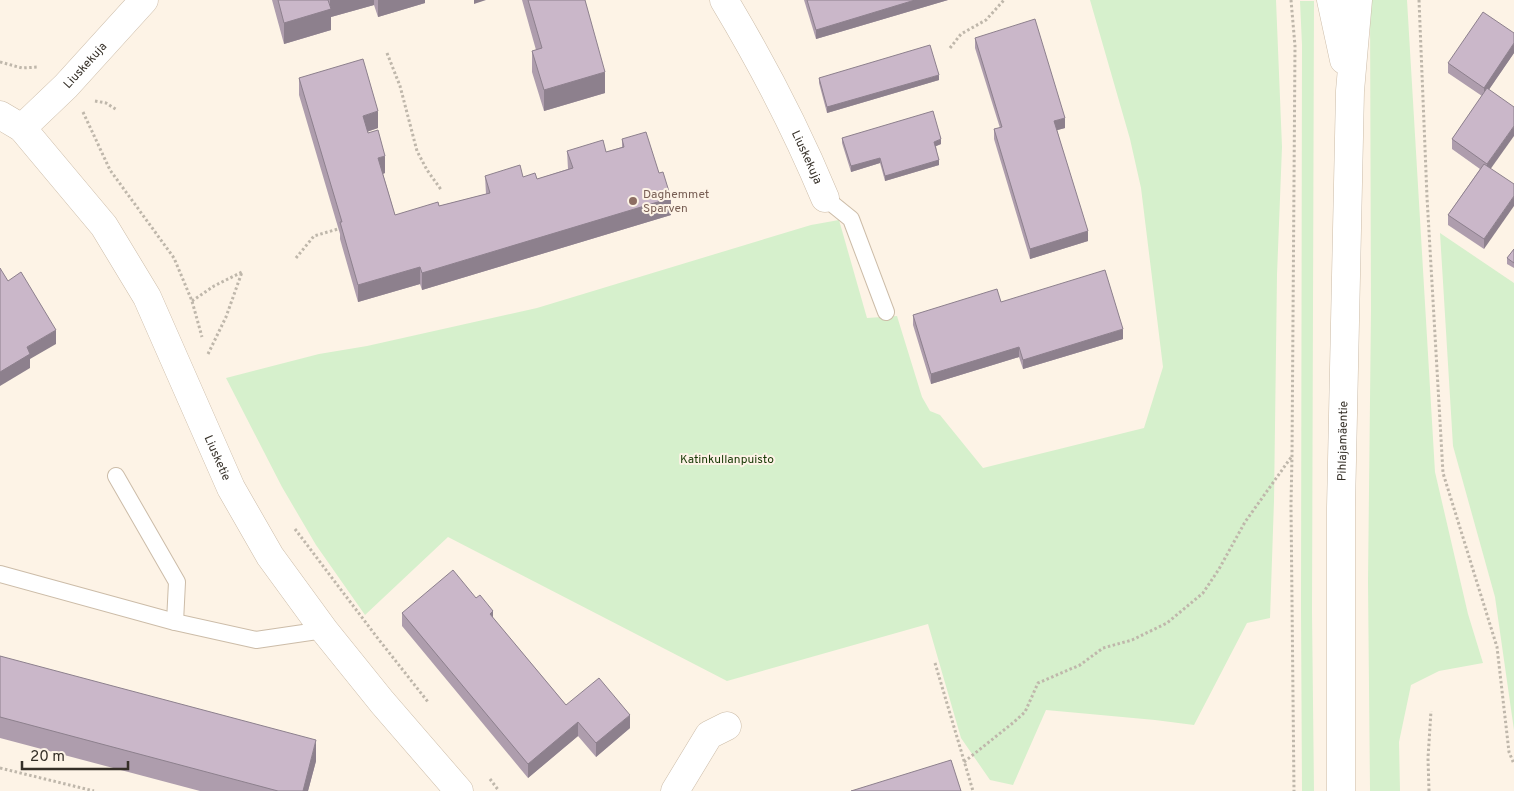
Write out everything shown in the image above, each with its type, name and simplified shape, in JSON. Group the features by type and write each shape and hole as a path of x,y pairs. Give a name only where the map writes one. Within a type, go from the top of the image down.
{"street":[{"name":"Liuskekuja","path":"11,121 66,86 144,0"},
{"name":"Liuskekuja","path":"724,0 773,85 806,151 825,198"},
{"name":"Pihlajamäentie","path":"1331,0 1350,91"},
{"name":"Pihlajamäentie","path":"1341,791 1341,507 1350,91 1358,0"},
{"name":"Liusketie","path":"11,121 104,226 147,297 231,488 270,556 324,630 458,791"},
{"path":"675,791 709,734 727,726"}],"lane":[{"name":"Liuskekuja","path":"825,198 851,219 886,312"},
{"path":"116,476 177,582 175,622"},
{"path":"0,574 175,622 256,640 324,630"}],"path":[{"path":"950,48 961,34 986,20 1004,0"},
{"path":"1291,0 1295,46 1290,506 1294,791"},
{"path":"1419,0 1427,197 1443,473 1497,647 1509,752 1514,764"},
{"path":"387,53 400,86 417,151 427,170 442,191"},
{"path":"0,62 22,68 42,67 66,86 77,99 110,170 174,258 192,301 208,354 226,317 242,272 214,286 192,301"},
{"path":"296,258 314,236 338,229"},
{"path":"964,762 1024,712 1038,684 1080,665 1103,648 1132,640 1167,623 1203,593 1219,569 1245,522 1292,456"},
{"path":"290,524 431,706"},
{"path":"935,663 973,791"},
{"path":"1429,791 1428,758 1431,711"},
{"path":"0,768 94,791"},
{"path":"487,776 499,791"}],"green space":[{"name":"Katinkullanpuisto","path":"1090,0 1276,0 1282,147 1277,275 1274,501 1270,618 1247,623 1194,725 1046,710 1013,785 990,780 961,738 928,624 727,681 448,537 365,615 316,545 282,487 226,378 319,354 367,346 537,308 811,225 839,220 867,318 897,316 922,397 930,411 940,415 983,468 1144,428 1163,367 1141,188 1130,139"},
{"path":"1370,0 1407,0 1435,472 1468,614 1483,663 1439,671 1411,685 1399,742 1400,791 1370,791 1368,582 1371,310"},
{"path":"1300,1 1314,1 1312,612 1314,791 1302,791 1302,45"},
{"path":"1440,233 1514,283 1514,730 1495,597 1453,446"}],"building":[{"path":"278,0 328,0 331,9 284,23"},
{"path":"528,0 585,0 605,72 544,90 532,51 542,48"},
{"path":"807,0 915,0 816,30"},
{"path":"1483,12 1514,33 1514,43 1484,88 1448,63"},
{"path":"1035,19 1065,118 1054,121 1088,231 1030,249 994,129 1002,127 975,38"},
{"path":"930,45 939,75 827,107 819,78"},
{"path":"363,59 378,111 363,116 368,133 378,130 385,156 378,158 395,215 438,202 439,206 490,193 485,176 520,165 523,177 535,173 537,179 573,168 567,151 603,140 606,152 624,147 622,139 646,132 659,173 663,172 671,198 422,273 420,267 358,285 340,222 342,222 299,78"},
{"path":"1487,88 1514,107 1514,126 1487,164 1452,139"},
{"path":"933,111 941,139 934,142 939,160 885,176 880,158 851,166 842,138"},
{"path":"1484,164 1514,184 1514,196 1484,239 1448,215"},
{"path":"1514,249 1514,263 1507,258"},
{"path":"0,268 8,281 21,272 56,330 27,347 30,354 0,372"},
{"path":"1105,270 1123,329 1023,360 1019,347 931,374 913,315 997,289 1001,302"},
{"path":"453,570 476,598 480,595 493,611 490,614 566,705 599,678 630,715 596,743 578,722 528,764 402,613"},
{"path":"0,656 316,740 303,791 278,791 0,717"},
{"path":"951,760 961,791 851,791"}],"place":[{"name":"Daghemmet Sparven","path":"633,201"}]}
